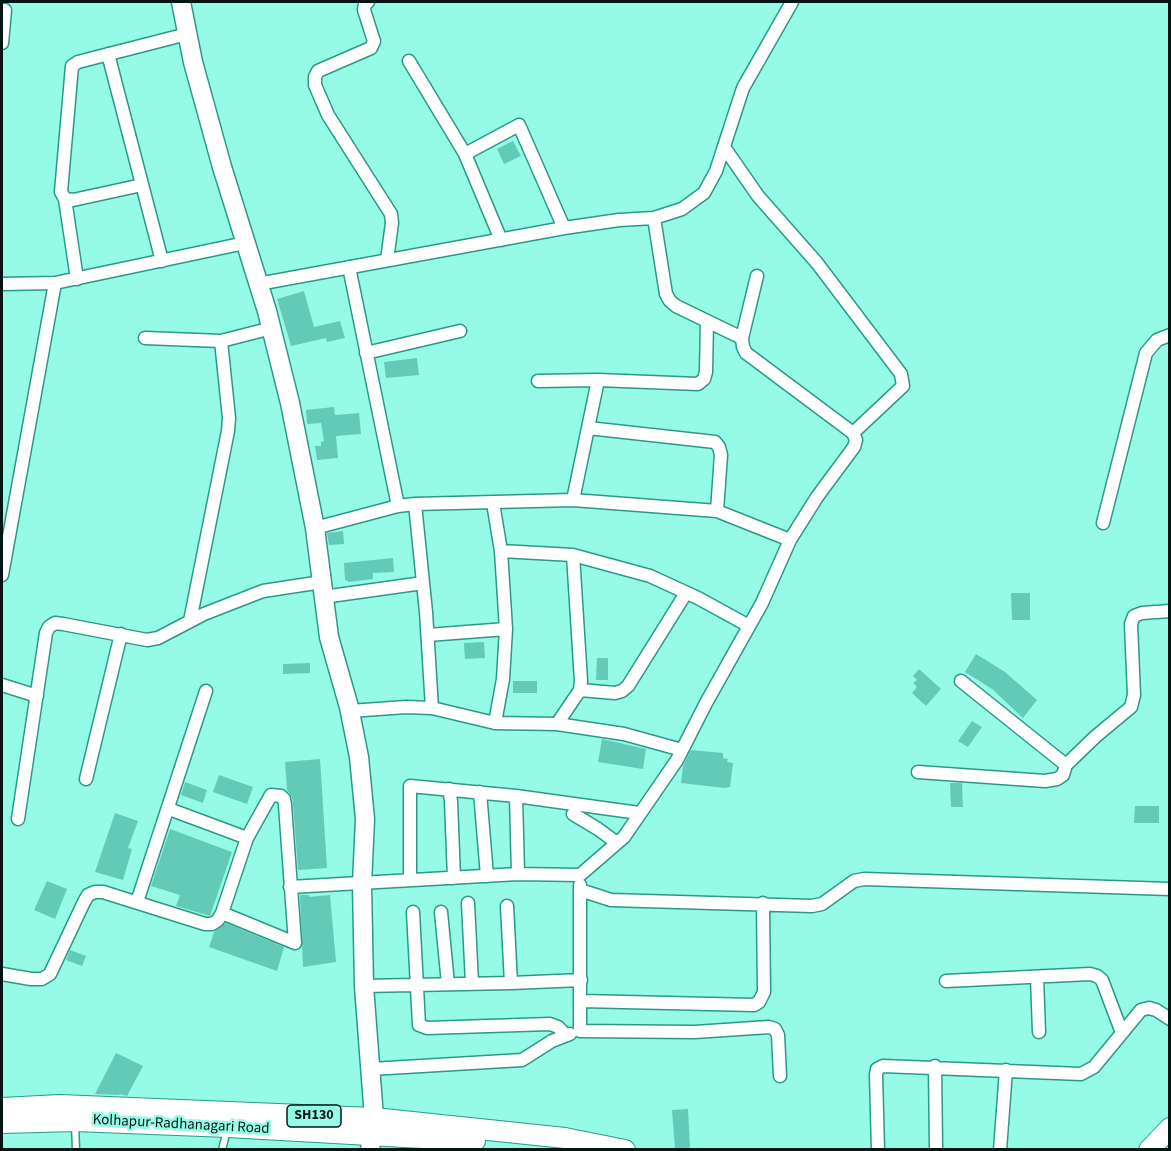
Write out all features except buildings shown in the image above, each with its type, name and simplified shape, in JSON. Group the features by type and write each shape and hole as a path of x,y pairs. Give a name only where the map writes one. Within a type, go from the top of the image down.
{"main road":[{"name":"SH130","path":"2,1108 45,1105 75,1113 373,1134 565,1138 625,1149"},
{"name":"Kolhapur-Radhanagari Road","path":"2,1124 75,1113 228,1126 490,1142 540,1149"},
{"path":"1149,1149 1170,1128"}],"street":[{"path":"181,2 193,62 222,167 272,328 290,403 315,528 329,637 350,711 359,757 365,814 362,884 364,986 371,1069 373,1134"},
{"path":"368,2 364,10 374,42 371,48 318,71 315,85 328,115 391,214 387,260"},
{"path":"258,284 564,228 619,220 654,218 682,209 704,193 716,171 743,87 792,2"},
{"path":"2,43 5,10"},
{"path":"77,279 65,199 60,184 72,66 78,62 188,34"},
{"path":"108,54 162,261"},
{"path":"408,61 465,154 501,240"},
{"path":"465,154 519,124 564,228"},
{"path":"724,147 758,196 817,263 901,374 903,386 853,433"},
{"path":"65,199 73,200 142,185"},
{"path":"654,218 666,294 676,306 742,338"},
{"path":"2,284 55,283 245,243"},
{"path":"349,267 398,506"},
{"path":"290,886 518,874 580,875 624,837 682,750 762,603 790,540 817,497 854,447 856,440 853,433 746,353 742,338 757,276"},
{"path":"2,575 55,283"},
{"path":"538,381 598,380 698,384 704,379 706,372 707,321"},
{"path":"145,338 221,341 272,328"},
{"path":"366,353 460,331"},
{"path":"1103,523 1146,353 1156,340 1170,335"},
{"path":"190,621 228,431 229,418 221,341"},
{"path":"573,500 598,380"},
{"path":"588,428 715,442 721,455 717,511"},
{"path":"315,528 398,506 415,504 573,500 717,511 790,540"},
{"path":"493,502 501,551 506,629 503,679 495,723"},
{"path":"415,504 428,635 432,708"},
{"path":"501,551 573,555 650,576 686,592 749,626"},
{"path":"557,724 580,690 581,681 573,555"},
{"path":"18,819 46,633 55,623 147,640 158,638 190,621 263,591 423,583"},
{"path":"580,690 615,693 628,686 686,592"},
{"path":"918,772 1045,781 1057,779 1063,774 1066,765 1131,707 1134,696 1131,624 1134,616 1170,611"},
{"path":"428,635 506,629"},
{"path":"86,779 121,634"},
{"path":"961,681 1066,765"},
{"path":"2,685 37,696"},
{"path":"137,902 206,691"},
{"path":"350,711 406,707 432,708 495,723 557,724 624,734 682,750"},
{"path":"410,880 410,786 450,795 480,792 639,813"},
{"path":"480,792 487,876"},
{"path":"2,974 42,979 50,974 88,895 95,892 103,892 205,924 218,920 247,838 271,795 281,796 284,799 296,943 222,913"},
{"path":"450,795 454,878"},
{"path":"516,796 518,874"},
{"path":"169,808 247,838"},
{"path":"573,814 617,843"},
{"path":"580,875 580,1031"},
{"path":"580,890 611,900 812,906 822,904 854,881 864,879 1170,889"},
{"path":"468,903 472,983"},
{"path":"581,1001 747,1006 759,1002 764,992 763,903"},
{"path":"507,906 511,984"},
{"path":"413,912 418,1025 422,1027 550,1024 558,1027 566,1035"},
{"path":"441,912 448,984"},
{"path":"946,981 1097,976 1102,980 1122,1033"},
{"path":"1037,978 1038,1032"},
{"path":"364,986 511,984 581,980"},
{"path":"878,1149 878,1070 883,1066 935,1066 1081,1074 1094,1067 1141,1010 1149,1008 1170,1018"},
{"path":"371,1069 522,1060 552,1041 580,1031 695,1032 769,1027 775,1029 778,1035 780,1077"},
{"path":"935,1066 936,1147"},
{"path":"1000,1149 1006,1070"}],"lane":[{"path":"75,1113 76,1149"},
{"path":"222,1149 228,1126"}]}
